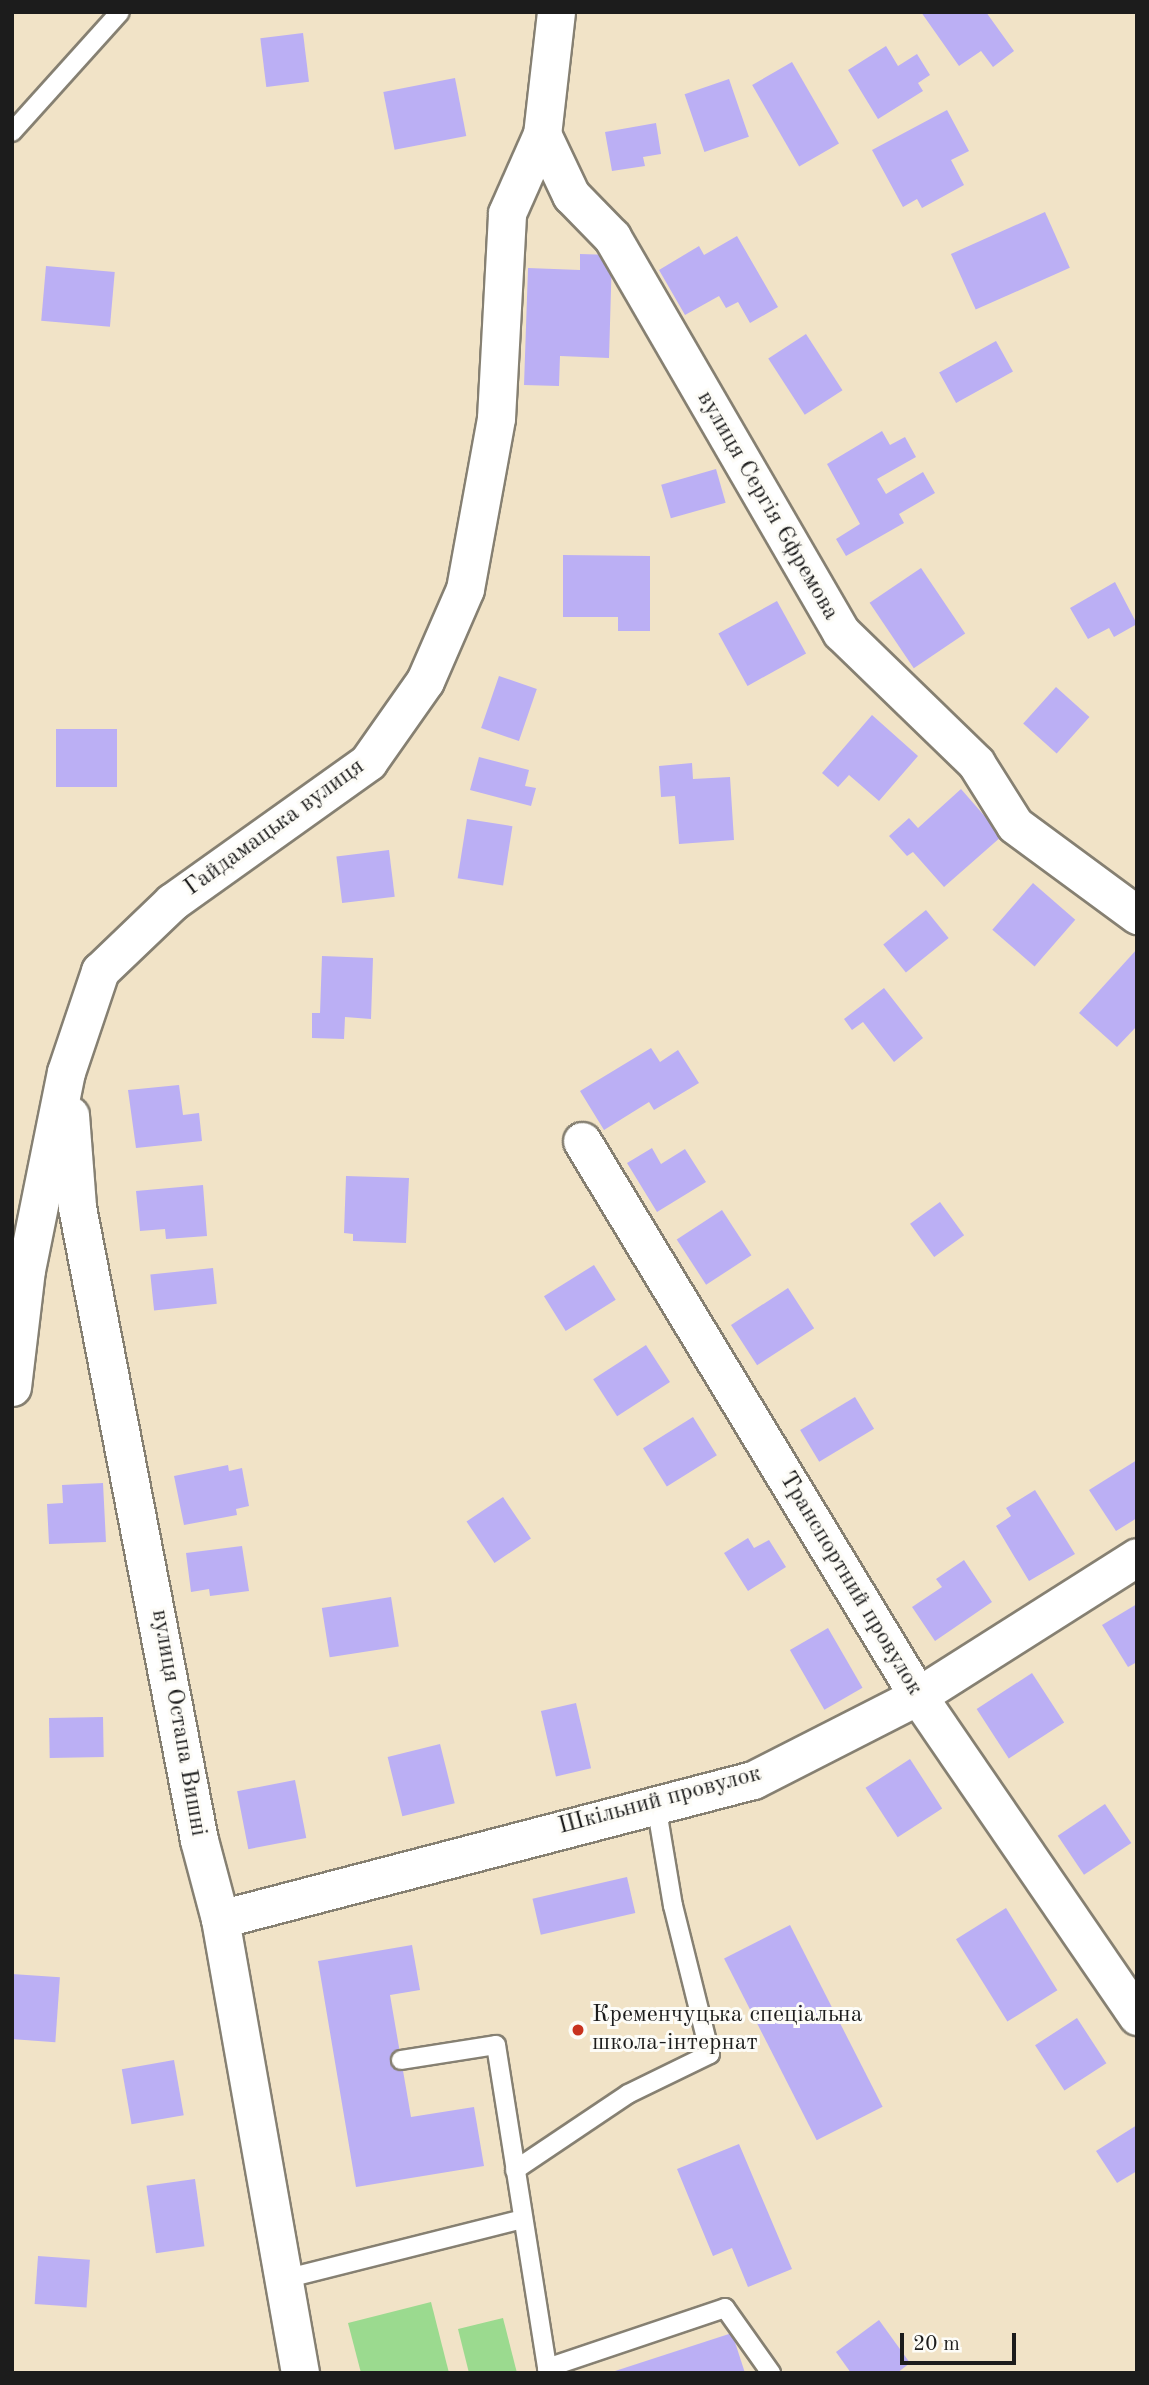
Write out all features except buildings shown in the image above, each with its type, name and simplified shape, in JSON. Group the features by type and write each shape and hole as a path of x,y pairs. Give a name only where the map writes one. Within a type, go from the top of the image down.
{"street":[{"path":"542,134 556,12"},
{"name":"вулиця Сергія Єфремова","path":"542,134 571,194 612,237 841,632 976,763 1016,825 1137,915"},
{"name":"Гайдамацька вулиця","path":"12,1387 26,1270 66,1072 100,971 172,902 369,762 425,681 465,589 496,418 507,213 542,134"},
{"name":"вулиця Остапа Вишні","path":"66,1072 77,1207 199,1840 220,1919 300,2373"},
{"name":"Транспортний провулок","path":"582,1140 918,1696 1137,2015"},
{"name":"Шкільний провулок","path":"220,1919 753,1780 918,1696 1137,1557"}],"lane":[{"path":"12,132 120,12"},
{"path":"515,2170 628,2094 710,2054 673,1906 656,1804"},
{"path":"401,2060 496,2045 548,2370 725,2308 771,2373"},
{"path":"284,2279 523,2219"}],"green space":[{"path":"431,2302 449,2373 361,2373 348,2323"},
{"path":"503,2318 517,2373 469,2373 458,2329"}],"place":[{"name":"Кременчуцька спеціальна школа-інтернат","path":"578,2030"}]}
